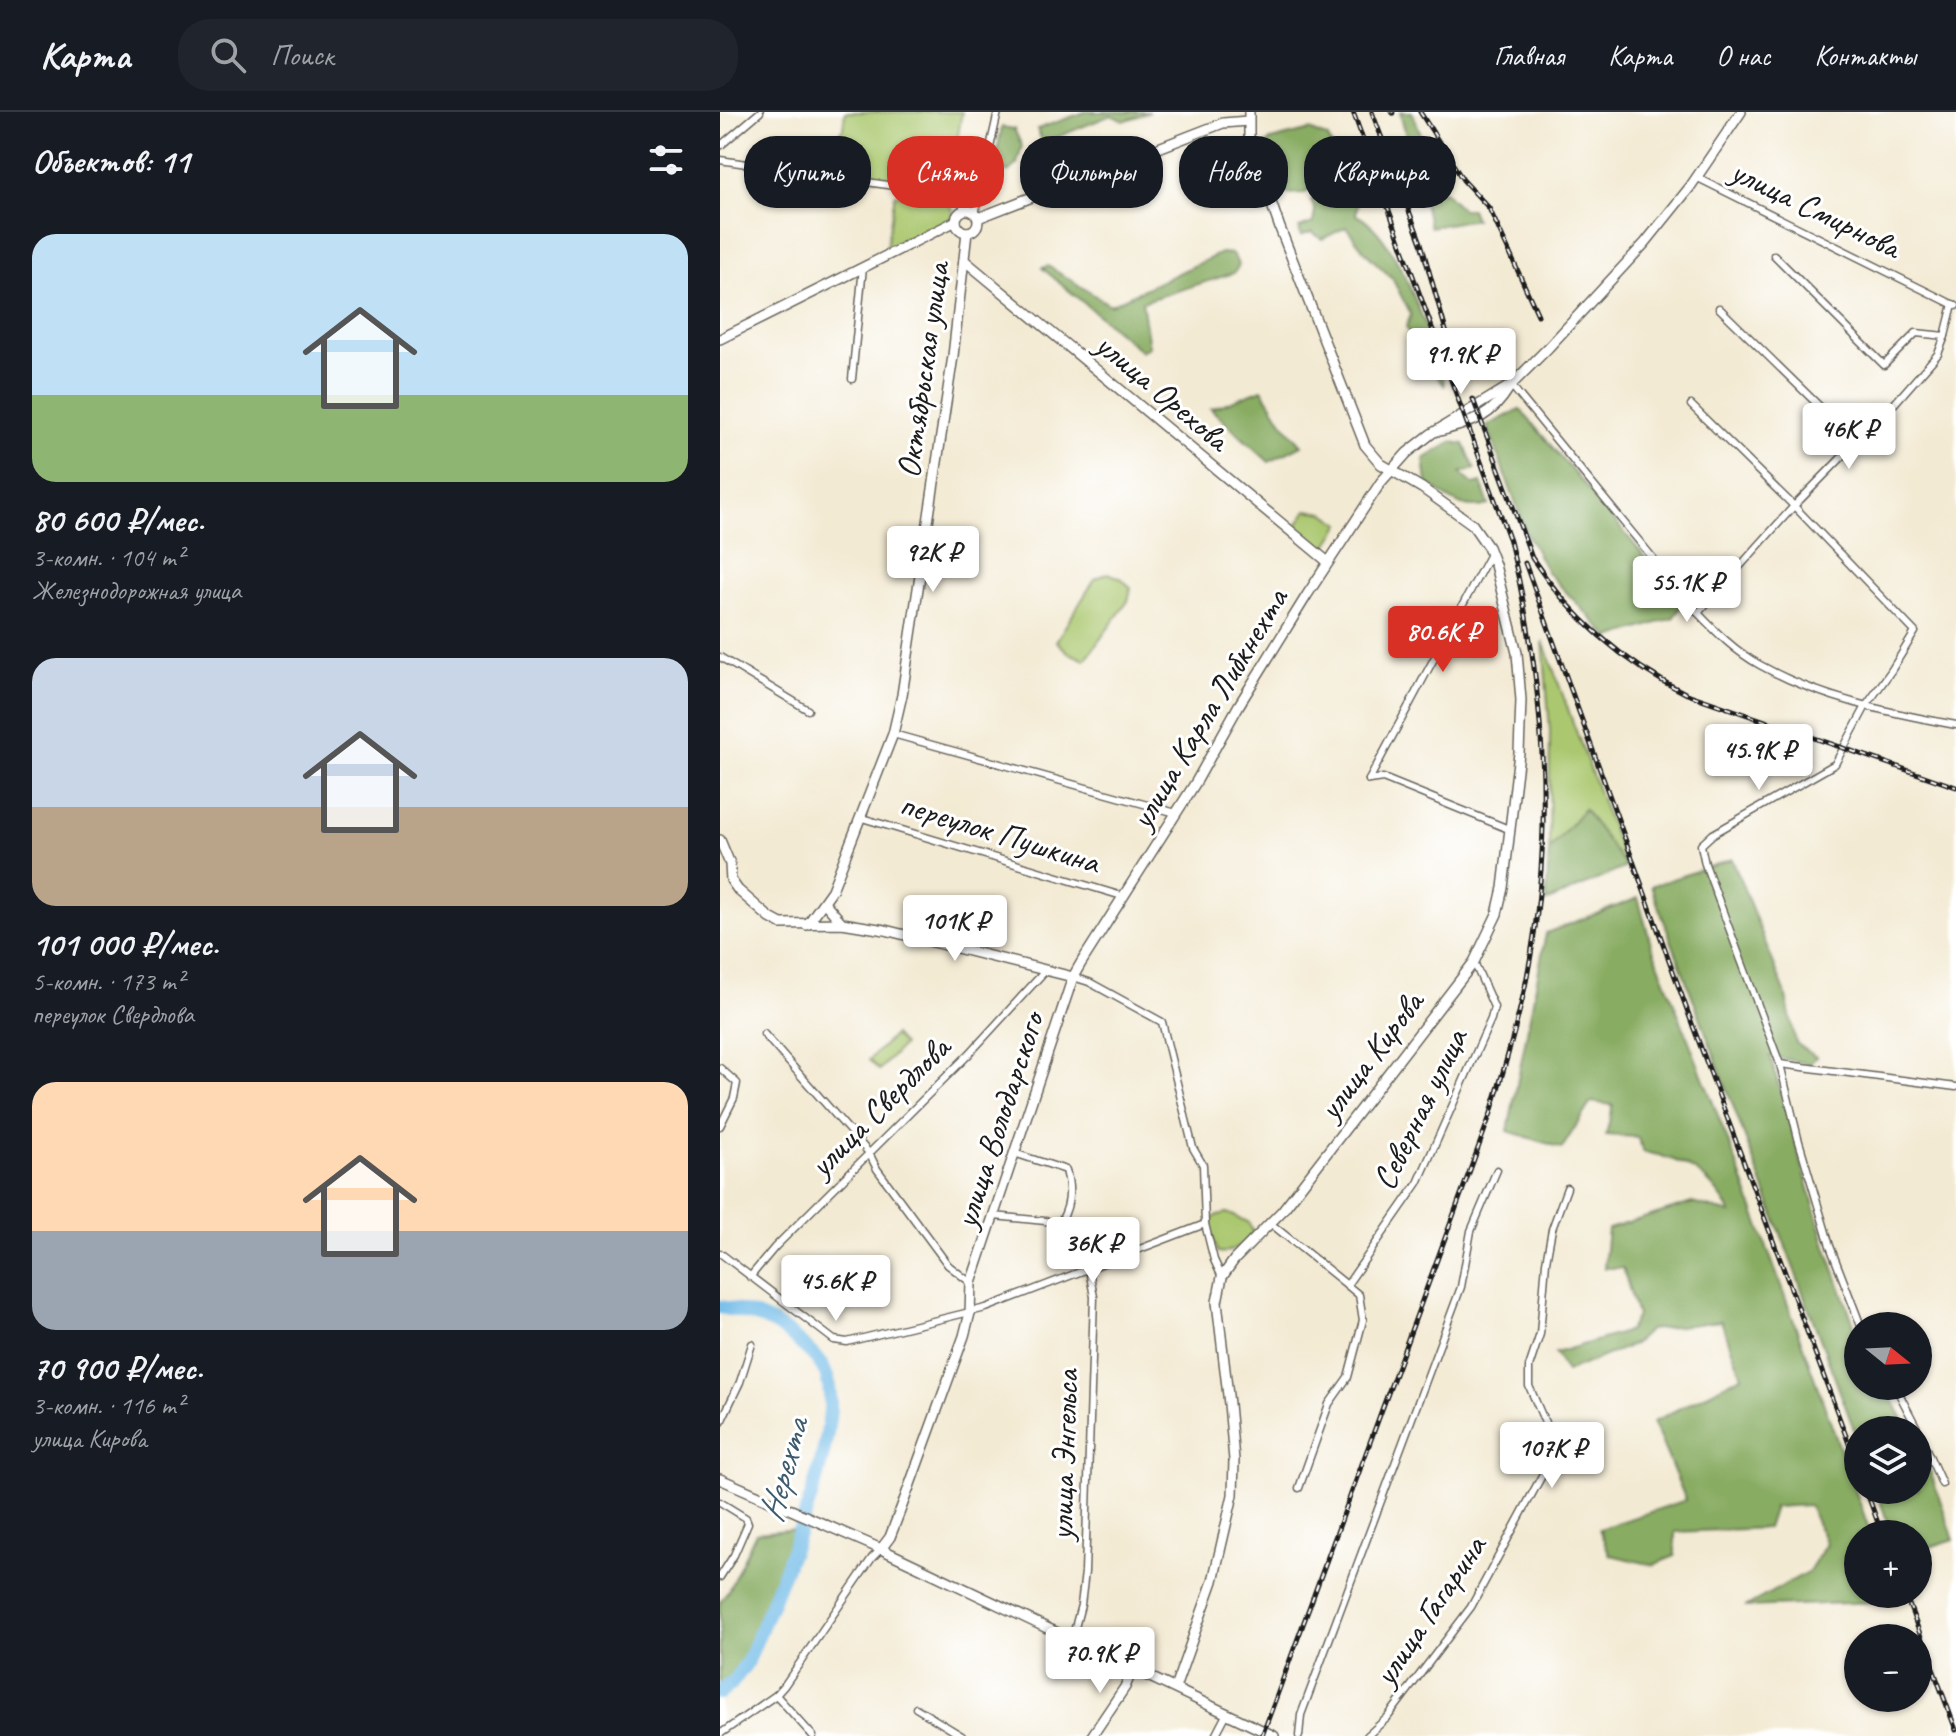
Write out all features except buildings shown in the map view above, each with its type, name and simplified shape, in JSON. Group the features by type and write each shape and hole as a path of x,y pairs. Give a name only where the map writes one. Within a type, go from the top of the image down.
{"street":[{"path":"720,146 760,112"},
{"path":"964,210 958,214 956,221 960,230 967,232 975,228 998,112"},
{"path":"1741,112 1645,243 1511,385 1698,613 1725,641 1759,665 1798,682 1866,706 1956,725"},
{"path":"964,210 976,216 1223,123 1248,117"},
{"name":"улица Кирова","path":"1222,1277 1362,1109 1474,962 1497,914 1512,830 1521,700 1517,653 1490,553 1481,534 1462,515 1374,458 1358,432 1280,228 1249,139 1248,117"},
{"path":"720,160 961,196 964,210"},
{"name":"улица Смирнова","path":"1696,177 1954,305"},
{"path":"720,339 956,221"},
{"name":"Октябрьская улица","path":"807,925 832,890 893,734 902,695 953,356 967,232"},
{"path":"1774,255 1884,365 1916,333 1945,336"},
{"name":"улица Орехова","path":"964,260 1328,562"},
{"path":"852,379 863,267"},
{"path":"1698,613 1938,354 1954,305"},
{"path":"1719,308 1856,442"},
{"name":"улица Карла Либкнехта","path":"1073,977 1328,562 1391,469 1431,434 1480,419 1498,405 1511,385"},
{"path":"1691,405 1915,632 1866,706 1835,764 1713,834 1701,845 1705,864 1780,1064 1830,1246 1856,1312"},
{"path":"1490,553 1369,780 1383,778 1512,830"},
{"path":"720,657 808,710"},
{"path":"893,734 1176,813"},
{"name":"переулок Пушкина","path":"862,818 1122,896"},
{"path":"720,840 730,864 731,880 738,890 781,924 842,923 938,941 1089,982 1162,1022 1193,1148 1203,1165 1205,1224 1214,1260 1222,1277 1217,1302 1234,1460 1233,1495 1213,1581 1175,1688"},
{"path":"824,902 842,923"},
{"name":"Северная улица","path":"1347,1285 1418,1183 1491,1019 1494,1007 1474,962"},
{"name":"улица Свердлова","path":"750,1277 775,1247 969,1054 1045,971"},
{"name":"улица Володарского","path":"881,1549 890,1537 905,1498 970,1313 971,1283 1073,977"},
{"path":"764,1034 869,1153 877,1169 948,1265 971,1283"},
{"path":"1780,1064 1956,1087"},
{"path":"720,1068 737,1083 734,1098 720,1126"},
{"path":"994,1216 1055,1222 1061,1221 1065,1215 1070,1192 1066,1170 1014,1153"},
{"name":"улица Гагарина","path":"1299,1736 1301,1715 1461,1287 1471,1231 1497,1170"},
{"name":"улица Гагарина","path":"1367,1736 1387,1718 1471,1607 1552,1457 1550,1434 1529,1386 1529,1367 1540,1334 1552,1229 1567,1188"},
{"path":"1270,1223 1359,1295 1363,1320 1348,1377 1329,1404 1299,1488"},
{"path":"720,1253 840,1342 970,1313 1205,1224"},
{"name":"улица Энгельса","path":"1072,1639 1085,1572 1094,1297 1089,1270"},
{"path":"720,1424 740,1382 752,1344"},
{"path":"1932,1462 1942,1484"},
{"path":"720,1479 881,1549 1274,1736"},
{"path":"720,1502 746,1518 747,1529 720,1577"},
{"path":"720,1734 776,1695 881,1549"},
{"path":"1092,1736 1125,1687 1133,1668"},
{"path":"776,1695 813,1736"},
{"path":"916,1708 962,1736"},
{"path":"1215,1736 1227,1713"}],"green space":[{"path":"845,112 962,112 958,136 887,136 887,180 871,178 871,136 837,136 843,128"},
{"path":"1085,112 1150,112 1124,121 1111,115 1060,136 1040,136 1037,129"},
{"path":"1400,112 1412,112 1422,136 1406,136"},
{"path":"1002,127 1014,129 1020,142 1017,164 1008,172 1004,172 1004,136 1000,136"},
{"path":"1310,130 1324,136 1304,136 1304,193 1288,194 1287,136"},
{"path":"1456,203 1462,209 1471,209 1475,219 1430,227 1425,208 1456,208"},
{"path":"893,208 953,210 950,222 885,255"},
{"path":"1314,208 1357,208 1356,215 1381,236 1402,270 1419,308 1442,371 1444,385 1419,353 1406,327 1411,315 1392,278 1366,253 1346,227 1322,239 1312,232 1301,236 1299,228 1313,223"},
{"path":"1221,253 1232,254 1239,265 1234,273 1142,302 1149,347 1141,351 1042,268 1048,266 1110,305"},
{"path":"1262,389 1283,423 1302,445 1269,462 1211,409"},
{"path":"1520,409 1684,603 1673,618 1610,638 1547,572 1527,534 1487,426"},
{"path":"1452,442 1464,444 1475,469 1460,473 1474,485 1481,483 1489,505 1463,505 1427,483 1424,459"},
{"path":"1307,510 1325,513 1341,524 1326,547 1318,547 1295,528"},
{"path":"1108,573 1121,578 1131,588 1128,601 1085,660 1069,653 1056,641 1095,579"},
{"path":"1543,641 1626,867 1584,809 1549,850 1550,730"},
{"path":"1584,809 1626,867 1546,902 1549,850"},
{"path":"1732,859 1785,992 1796,1043 1816,1057 1810,1064 1770,1056 1826,1246 1849,1312 1844,1312 1844,1400 1893,1400 1901,1416 1849,1416 1651,886"},
{"path":"1638,898 1651,944 1735,1159 1844,1460 1844,1504 1860,1504 1866,1520 1844,1520 1844,1603 1745,1607 1809,1571 1826,1544 1809,1505 1774,1507 1767,1528 1675,1532 1675,1556 1653,1565 1610,1555 1599,1529 1686,1500 1653,1422 1742,1376 1721,1321 1649,1330 1634,1344 1566,1372 1555,1353 1629,1331 1637,1316 1623,1268 1604,1268 1608,1229 1692,1203 1731,1213 1715,1189 1695,1171 1672,1159 1644,1152 1637,1137 1606,1135 1613,1105 1591,1102 1562,1148 1508,1131 1546,933"},
{"path":"894,1035 903,1045 879,1070 869,1060"},
{"path":"1227,1213 1248,1222 1253,1232 1238,1247 1228,1252 1218,1252 1209,1221"},
{"path":"1932,1477 1954,1539 1932,1546 1932,1520 1887,1520 1881,1504 1932,1504"},
{"path":"799,1529 757,1640 733,1680 720,1693 720,1602 756,1533"}],"waterway":[{"name":"Нерехта","path":"720,1307 764,1319 792,1336 823,1368 830,1398 827,1433 818,1473 789,1558 748,1661 732,1683 720,1693"}],"railway":[{"path":"1262,1736 1491,1113 1527,977 1541,868 1542,758 1538,704 1522,595 1510,541 1353,112"},
{"path":"1372,112 1421,243 1452,352"},
{"path":"1420,112 1463,180 1489,208 1538,315"},
{"path":"1473,399 1532,558 1564,600 1621,653 1687,694 1956,787"},
{"path":"1525,563 1844,1431"},
{"path":"1871,1504 1877,1520"},
{"path":"1910,1608 1956,1730"}]}
